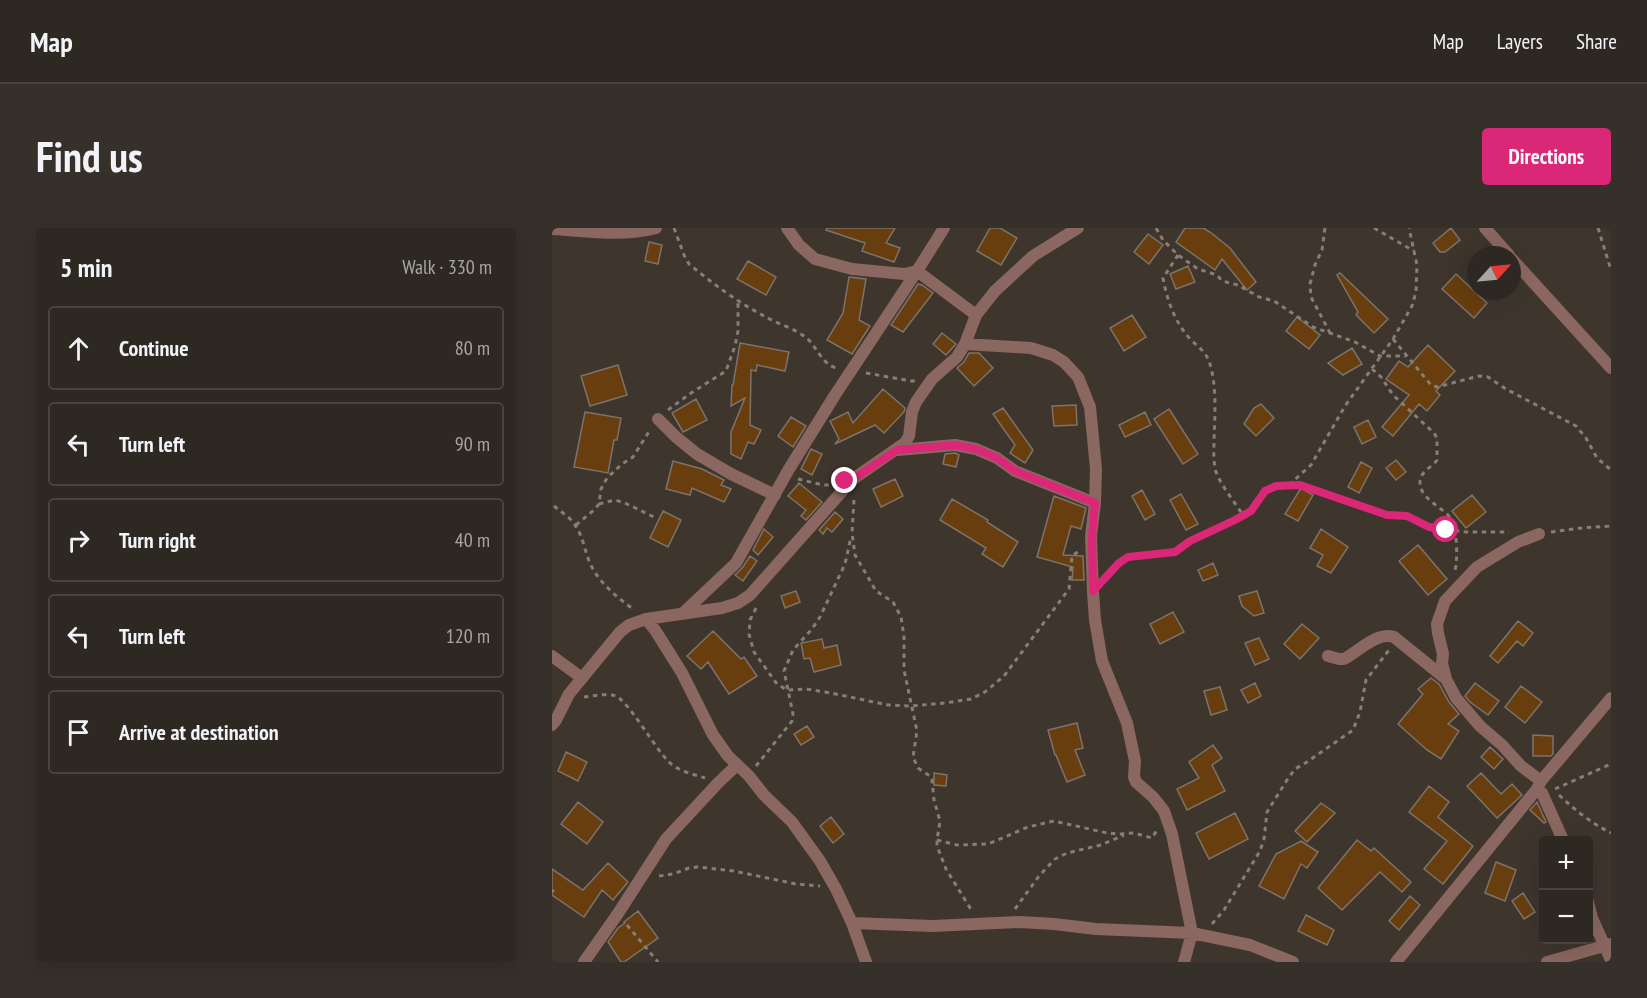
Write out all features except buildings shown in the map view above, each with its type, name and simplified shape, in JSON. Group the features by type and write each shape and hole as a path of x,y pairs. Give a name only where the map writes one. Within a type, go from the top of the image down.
{"street":[{"path":"552,229 641,232 656,228"},
{"path":"787,228 799,245 816,259 852,269 904,274 917,271 976,315"},
{"path":"682,614 736,563 785,476 850,371 944,228"},
{"path":"552,725 569,694 620,632 646,619 722,608 738,603 762,584 854,478 905,443 909,436 912,412 916,402 932,379 957,357 965,344 976,315 995,291 1033,256 1078,228"},
{"path":"1485,228 1501,246"},
{"path":"1521,269 1611,368"},
{"path":"965,344 1031,348 1053,355 1064,362 1078,377 1090,407 1096,470 1092,536 1095,620 1102,661 1127,723 1135,761 1134,777 1140,787 1153,797 1164,811 1172,834 1196,934 1184,962"},
{"path":"658,419 697,454 731,474 775,495"},
{"path":"897,450 955,445 976,449 997,458 1015,471 1095,503"},
{"path":"1539,534 1518,542 1477,567 1444,600 1437,624 1446,679 1456,698 1480,726 1539,785 1561,836"},
{"path":"646,619 682,673 713,735 728,756 801,833 820,861 852,923 866,962"},
{"path":"1328,656 1344,659 1377,639 1390,635 1446,679"},
{"path":"552,656 582,678"},
{"path":"1396,962 1611,698"},
{"path":"584,962 666,839 737,765"},
{"path":"1593,920 1607,945 1611,960"},
{"path":"852,923 933,926 1005,923 1054,924 1196,934 1250,945 1293,962"},
{"path":"1547,962 1607,945"}],"path":[{"path":"675,228 689,264 765,316 804,336 829,366 911,381 932,379"},
{"path":"1156,228 1163,240 1178,255 1198,268 1217,275 1222,281 1238,285 1259,297 1274,301 1312,327 1355,342 1380,356 1406,356"},
{"path":"1325,228 1322,250 1310,285 1311,297 1330,333"},
{"path":"1374,228 1414,252"},
{"path":"1289,485 1311,465 1346,406 1393,339 1412,306 1416,292 1417,265 1409,228"},
{"path":"1598,228 1611,270"},
{"path":"1178,255 1163,278 1168,299 1181,328 1202,349 1209,362 1214,390 1216,472 1222,485 1243,515"},
{"path":"576,525 599,504 601,489 608,478 617,468 633,457 658,419 691,393 726,371 738,331 738,299"},
{"path":"1393,339 1431,385 1435,387 1484,375 1576,426 1597,458 1611,470"},
{"path":"1372,368 1393,395 1437,438 1437,460 1422,474 1421,483 1428,499 1452,520 1457,555 1455,571"},
{"path":"785,476 824,485 854,478 852,533 855,555 876,591 893,602 901,617 904,637 904,670 917,731 913,757 918,768 932,780 934,800 940,821 937,840 941,858 980,924"},
{"path":"1093,591 1119,563 1128,557 1175,552 1190,541 1251,511 1265,491 1276,486 1300,485 1387,515 1407,516 1429,527 1454,531 1539,534 1611,526"},
{"path":"599,504 615,500 625,502 656,518"},
{"path":"554,506 576,525 584,551 593,569 608,589 646,619"},
{"path":"749,776 792,721 793,714 784,671 793,650 820,617 845,564 852,533"},
{"path":"762,584 757,606 750,620 749,634 754,651 777,684 787,690 806,689 888,705 911,706 945,703 971,699 985,692 1004,676 1069,590 1072,556 1077,551 1092,553"},
{"path":"1196,934 1224,910 1260,851 1264,839 1267,812 1287,780 1295,769 1353,730 1360,712 1366,680 1389,650 1399,641"},
{"path":"563,706 582,698 612,695 619,697 669,763 718,783"},
{"path":"1611,764 1553,789 1580,814 1611,833"},
{"path":"937,840 957,845 988,844 1028,827 1054,821 1107,833 1134,833 1152,838 1164,811"},
{"path":"1005,923 1039,876 1055,859 1067,853 1101,845 1125,834"},
{"path":"642,877 673,874 697,867 734,871 796,884 836,889"},
{"path":"617,915 658,962"}],"route":[{"path":"845,481 853,479 897,450 955,445 976,449 997,458 1015,471 1095,503 1092,536 1093,591 1119,563 1128,557 1175,552 1190,541 1251,511 1265,491 1276,486 1300,485 1387,515 1407,516 1429,527 1446,530"}]}
